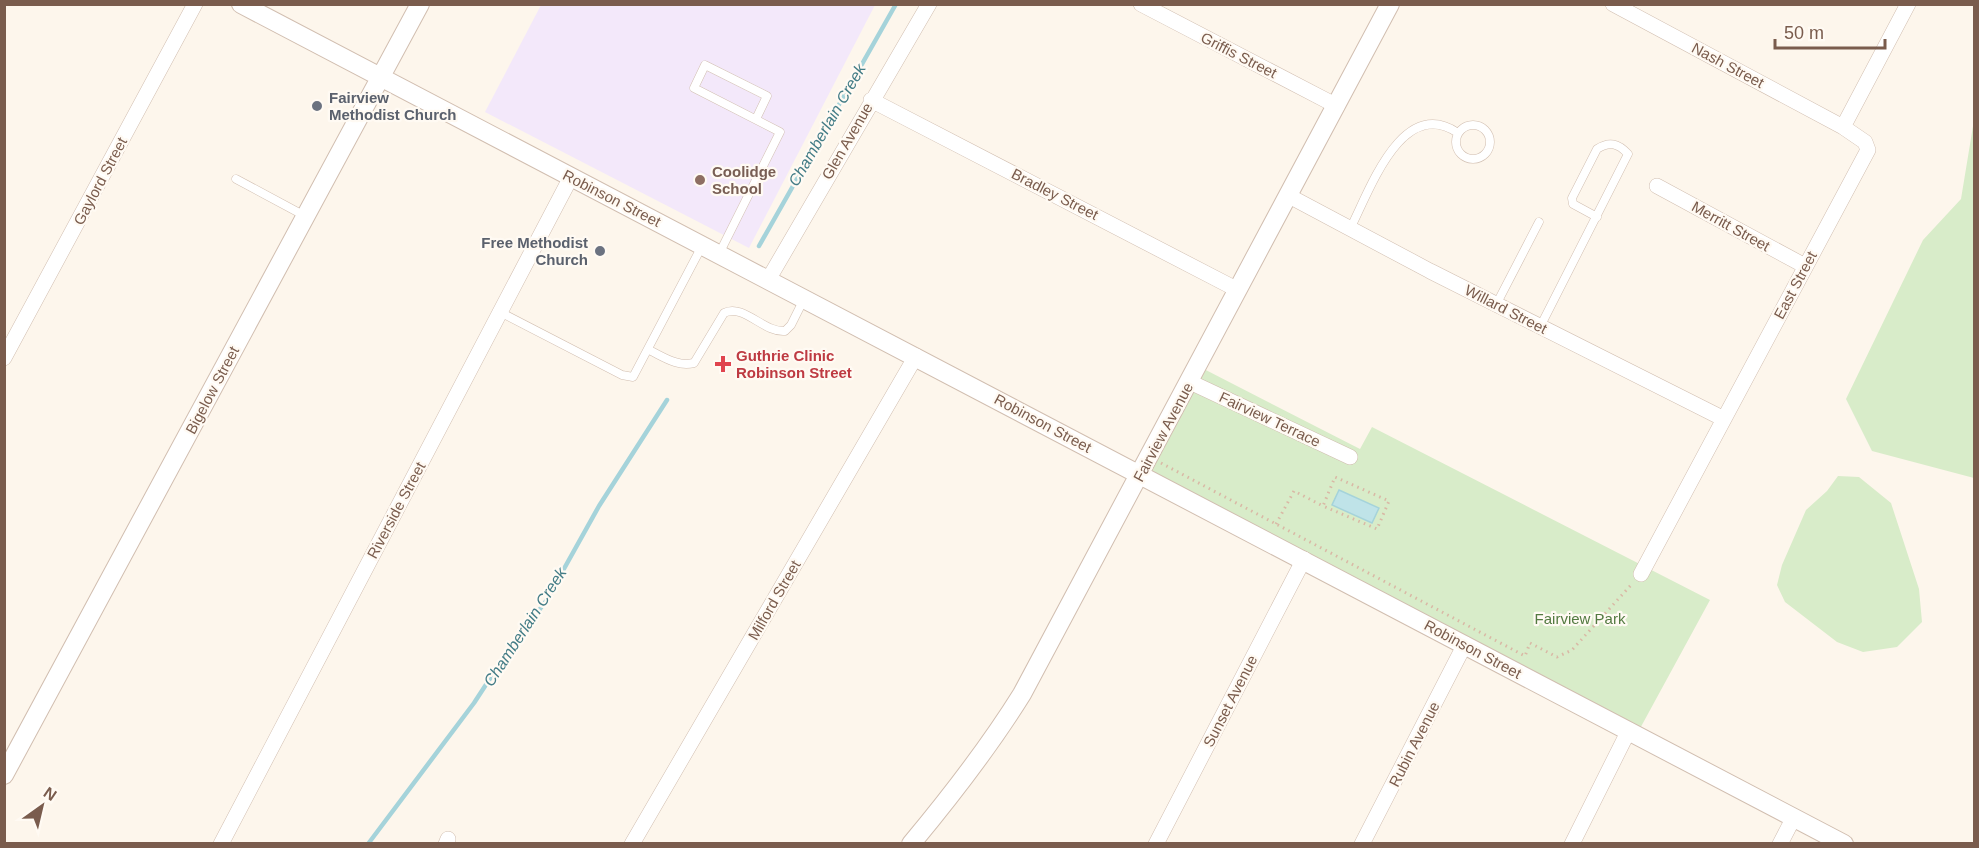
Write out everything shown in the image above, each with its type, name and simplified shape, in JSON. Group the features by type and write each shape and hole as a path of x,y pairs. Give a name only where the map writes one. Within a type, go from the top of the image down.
{"street":[{"name":"Gaylord Street","path":"4,358 195,4"},
{"name":"Robinson Street","path":"241,4 1845,843"},
{"name":"Bigelow Street","path":"4,775 420,4"},
{"name":"Glen Avenue","path":"768,280 928,4"},
{"name":"Griffis Street","path":"1141,4 1337,106"},
{"name":"Fairview Avenue","path":"911,843 953,794 997,734 1022,694 1390,4"},
{"name":"Nash Street","path":"1613,4 1843,127"},
{"path":"1843,127 1908,4"},
{"name":"Bradley Street","path":"871,100 1238,290"},
{"name":"East Street","path":"1641,574 1868,150 1865,142 1843,127"},
{"name":"Riverside Street","path":"221,843 571,177"},
{"name":"Merritt Street","path":"1657,186 1805,266"},
{"name":"Willard Street","path":"1289,196 1496,305 1724,419"},
{"name":"Milford Street","path":"632,843 916,356"},
{"name":"Fairview Terrace","path":"1190,382 1350,457"},
{"name":"Sunset Avenue","path":"1156,843 1304,559"},
{"name":"Rubin Avenue","path":"1362,843 1465,644"},
{"path":"1572,843 1629,730"},
{"path":"1780,843 1794,817"}],"lane":[{"path":"720,254 780,132 694,88 705,65 767,96 756,119"},
{"path":"1350,229 1399,140 1413,129 1431,122 1448,126 1458,133"},
{"path":"1467,125 1484,128 1490,138 1488,150 1480,157 1465,156 1457,148 1458,133 1467,125"},
{"path":"1540,327 1597,217 1628,154 1614,144 1605,144 1598,149 1572,198 1573,204 1597,217"},
{"path":"236,179 305,216"},
{"path":"1496,305 1539,222"},
{"path":"500,312 622,375 633,377 702,245"},
{"path":"649,350 675,363 684,365 694,363 724,313 730,310 738,312 771,330 785,331 791,326 804,298"}],"path":[{"path":"1149,456 1525,656 1530,643 1557,657 1572,650 1641,574"},
{"path":"1276,524 1294,491 1323,506 1377,529 1389,501 1335,477 1323,506"}],"shaded area":[{"name":"Coolidge School","path":"541,5 875,5 749,248 485,112"}],"green space":[{"path":"1974,120 1974,478 1872,451 1846,399 1923,240 1961,199"},
{"name":"Fairview Park","path":"1198,366 1360,449 1372,427 1710,600 1637,734 1140,473"},
{"path":"1838,476 1859,477 1891,503 1919,589 1922,622 1897,647 1863,652 1837,642 1785,602 1777,585 1782,565 1806,510 1827,491"}],"water":[{"path":"1339,490 1379,508 1372,523 1332,505"}],"waterway":[{"name":"Chamberlain Creek","path":"759,246 896,4"},
{"name":"Chamberlain Creek","path":"368,844 474,703 506,654 546,601 599,506 667,400"}],"place":[{"name":"Fairview Methodist Church","path":"317,106"},
{"name":"Coolidge School","path":"700,180"},
{"name":"Free Methodist Church","path":"600,251"},
{"name":"Guthrie Clinic Robinson Street","path":"723,364"}]}
